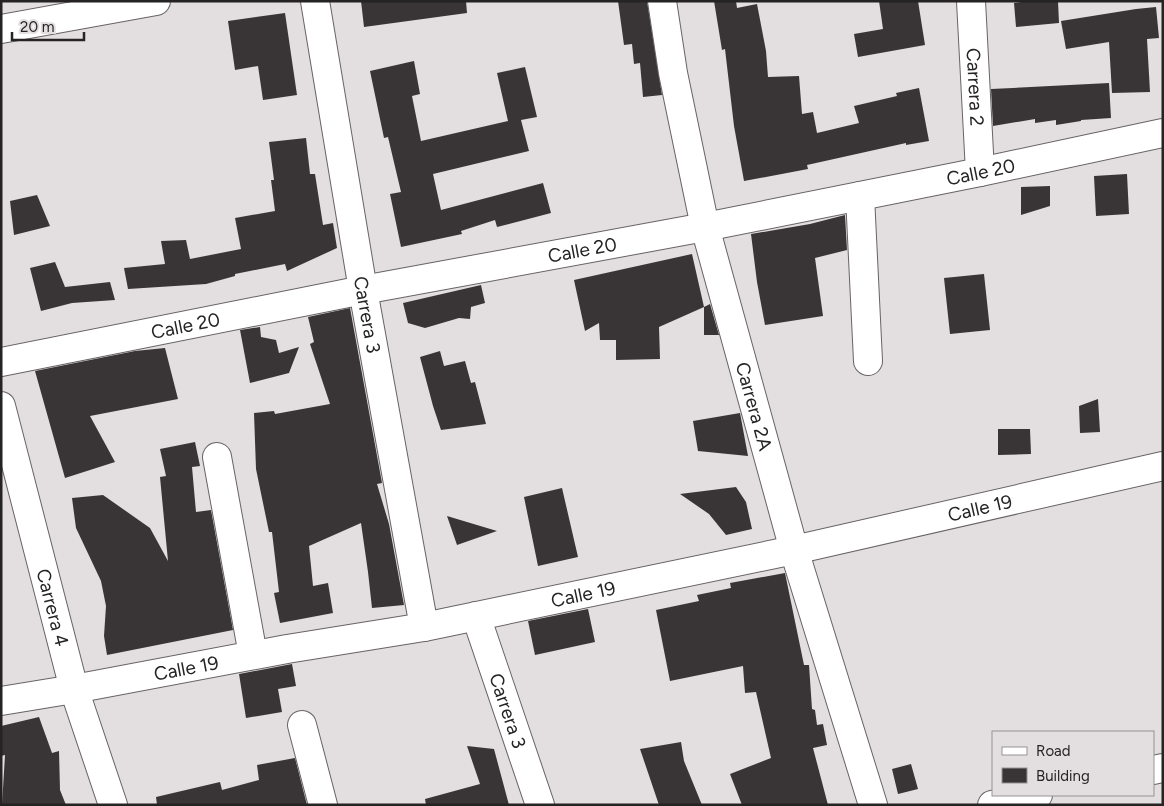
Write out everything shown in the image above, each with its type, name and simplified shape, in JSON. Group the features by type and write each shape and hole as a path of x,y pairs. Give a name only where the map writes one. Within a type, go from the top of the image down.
{"street":[{"path":"1,29 156,1"},
{"name":"Carrera 3","path":"315,1 363,290 424,627"},
{"name":"Carrera 2A","path":"662,1 673,73 705,227 794,550 873,805"},
{"name":"Carrera 2","path":"971,1 980,172"},
{"name":"Calle 20","path":"1,362 363,290 705,227 1163,133"},
{"path":"860,196 868,360"},
{"name":"Carrera 4","path":"1,406 74,689 113,805"},
{"path":"217,457 253,655"},
{"name":"Calle 19","path":"1,701 253,655 424,627 794,550 1163,466"},
{"name":"Carrera 3","path":"476,616 540,805"},
{"path":"302,725 323,805"},
{"path":"992,805 1033,796"}],"building":[{"path":"361,1 466,1 467,13 364,27"},
{"path":"618,1 647,1 662,95 643,97 640,63 634,64 632,44 624,45"},
{"path":"714,1 736,1 737,8 757,4 766,51 768,77 799,76 802,114 813,112 817,133 859,123 854,106 897,96 896,93 919,88 929,141 906,145 906,143 807,165 808,169 744,181 734,126 725,49 722,50"},
{"path":"879,1 918,1 925,45 858,57 854,34 883,29"},
{"path":"1058,1 1059,23 1016,27 1014,3"},
{"path":"1156,7 1159,38 1147,39 1150,92 1112,93 1109,42 1066,49 1061,21"},
{"path":"285,13 297,95 263,100 258,66 235,70 228,21"},
{"path":"414,61 420,94 412,96 421,141 508,121 497,73 525,67 537,117 521,120 529,151 433,174 441,210 543,183 551,213 497,227 495,220 461,231 462,234 401,247 390,194 401,192 388,137 384,138 370,71"},
{"path":"1109,83 1111,118 1081,120 1056,125 1056,120 1035,123 1035,119 993,126 991,89"},
{"path":"306,138 310,174 315,174 323,225 333,223 337,248 287,271 285,264 235,274 235,276 206,284 128,289 124,268 165,264 161,241 186,240 190,259 241,249 235,218 275,211 271,180 274,180 269,142"},
{"path":"1127,174 1129,214 1096,216 1094,176"},
{"path":"1050,186 1050,206 1021,215 1021,187"},
{"path":"37,195 50,226 14,235 10,201"},
{"path":"845,215 847,250 815,258 823,316 765,325 751,234 810,224"},
{"path":"692,254 704,307 659,327 660,359 616,360 616,340 600,340 599,323 585,331 574,280"},
{"path":"55,262 65,287 110,282 115,300 72,303 41,311 30,268"},
{"path":"984,274 990,330 950,334 944,278"},
{"path":"481,285 485,303 471,307 470,319 459,318 425,328 408,323 403,303"},
{"path":"710,304 719,335 704,335 704,307"},
{"path":"350,308 382,483 377,484 389,524 404,605 372,608 361,523 309,546 313,586 328,583 333,613 280,623 274,593 279,592 272,532 269,532 256,469 254,413 274,411 275,414 330,404 310,344 314,342 308,317"},
{"path":"260,327 261,337 276,340 279,353 299,347 289,373 250,383 240,330"},
{"path":"165,348 178,399 90,416 115,462 65,478 35,371 135,351"},
{"path":"440,351 444,366 465,361 471,383 475,382 486,424 441,430 420,357"},
{"path":"1098,399 1100,432 1080,433 1079,406"},
{"path":"740,413 748,456 698,451 693,421"},
{"path":"998,429 1030,429 1031,454 998,455"},
{"path":"195,442 200,466 192,467 196,512 211,510 233,630 107,655 104,636 106,606 101,581 76,528 72,498 103,495 150,528 168,561 160,477 166,476 160,449"},
{"path":"736,487 746,502 752,529 726,535 709,514 680,494"},
{"path":"562,488 578,557 538,566 524,497"},
{"path":"447,516 497,531 457,545"},
{"path":"785,573 804,665 809,665 812,709 815,710 817,725 823,724 827,745 813,748 828,805 742,805 730,774 771,758 756,692 745,693 743,666 670,681 656,610 699,601 697,595 731,588 730,583"},
{"path":"588,609 595,642 535,655 528,621"},
{"path":"292,664 296,686 278,689 282,712 246,718 239,674"},
{"path":"39,717 52,753 59,751 60,790 66,805 2,805 5,755 1,756 1,726"},
{"path":"681,742 684,761 702,805 659,805 640,749"},
{"path":"467,746 494,749 509,805 426,805 425,799 480,784"},
{"path":"295,758 307,805 157,805 156,797 220,782 222,790 259,780 257,765"},
{"path":"911,764 918,789 898,794 892,769"}]}
